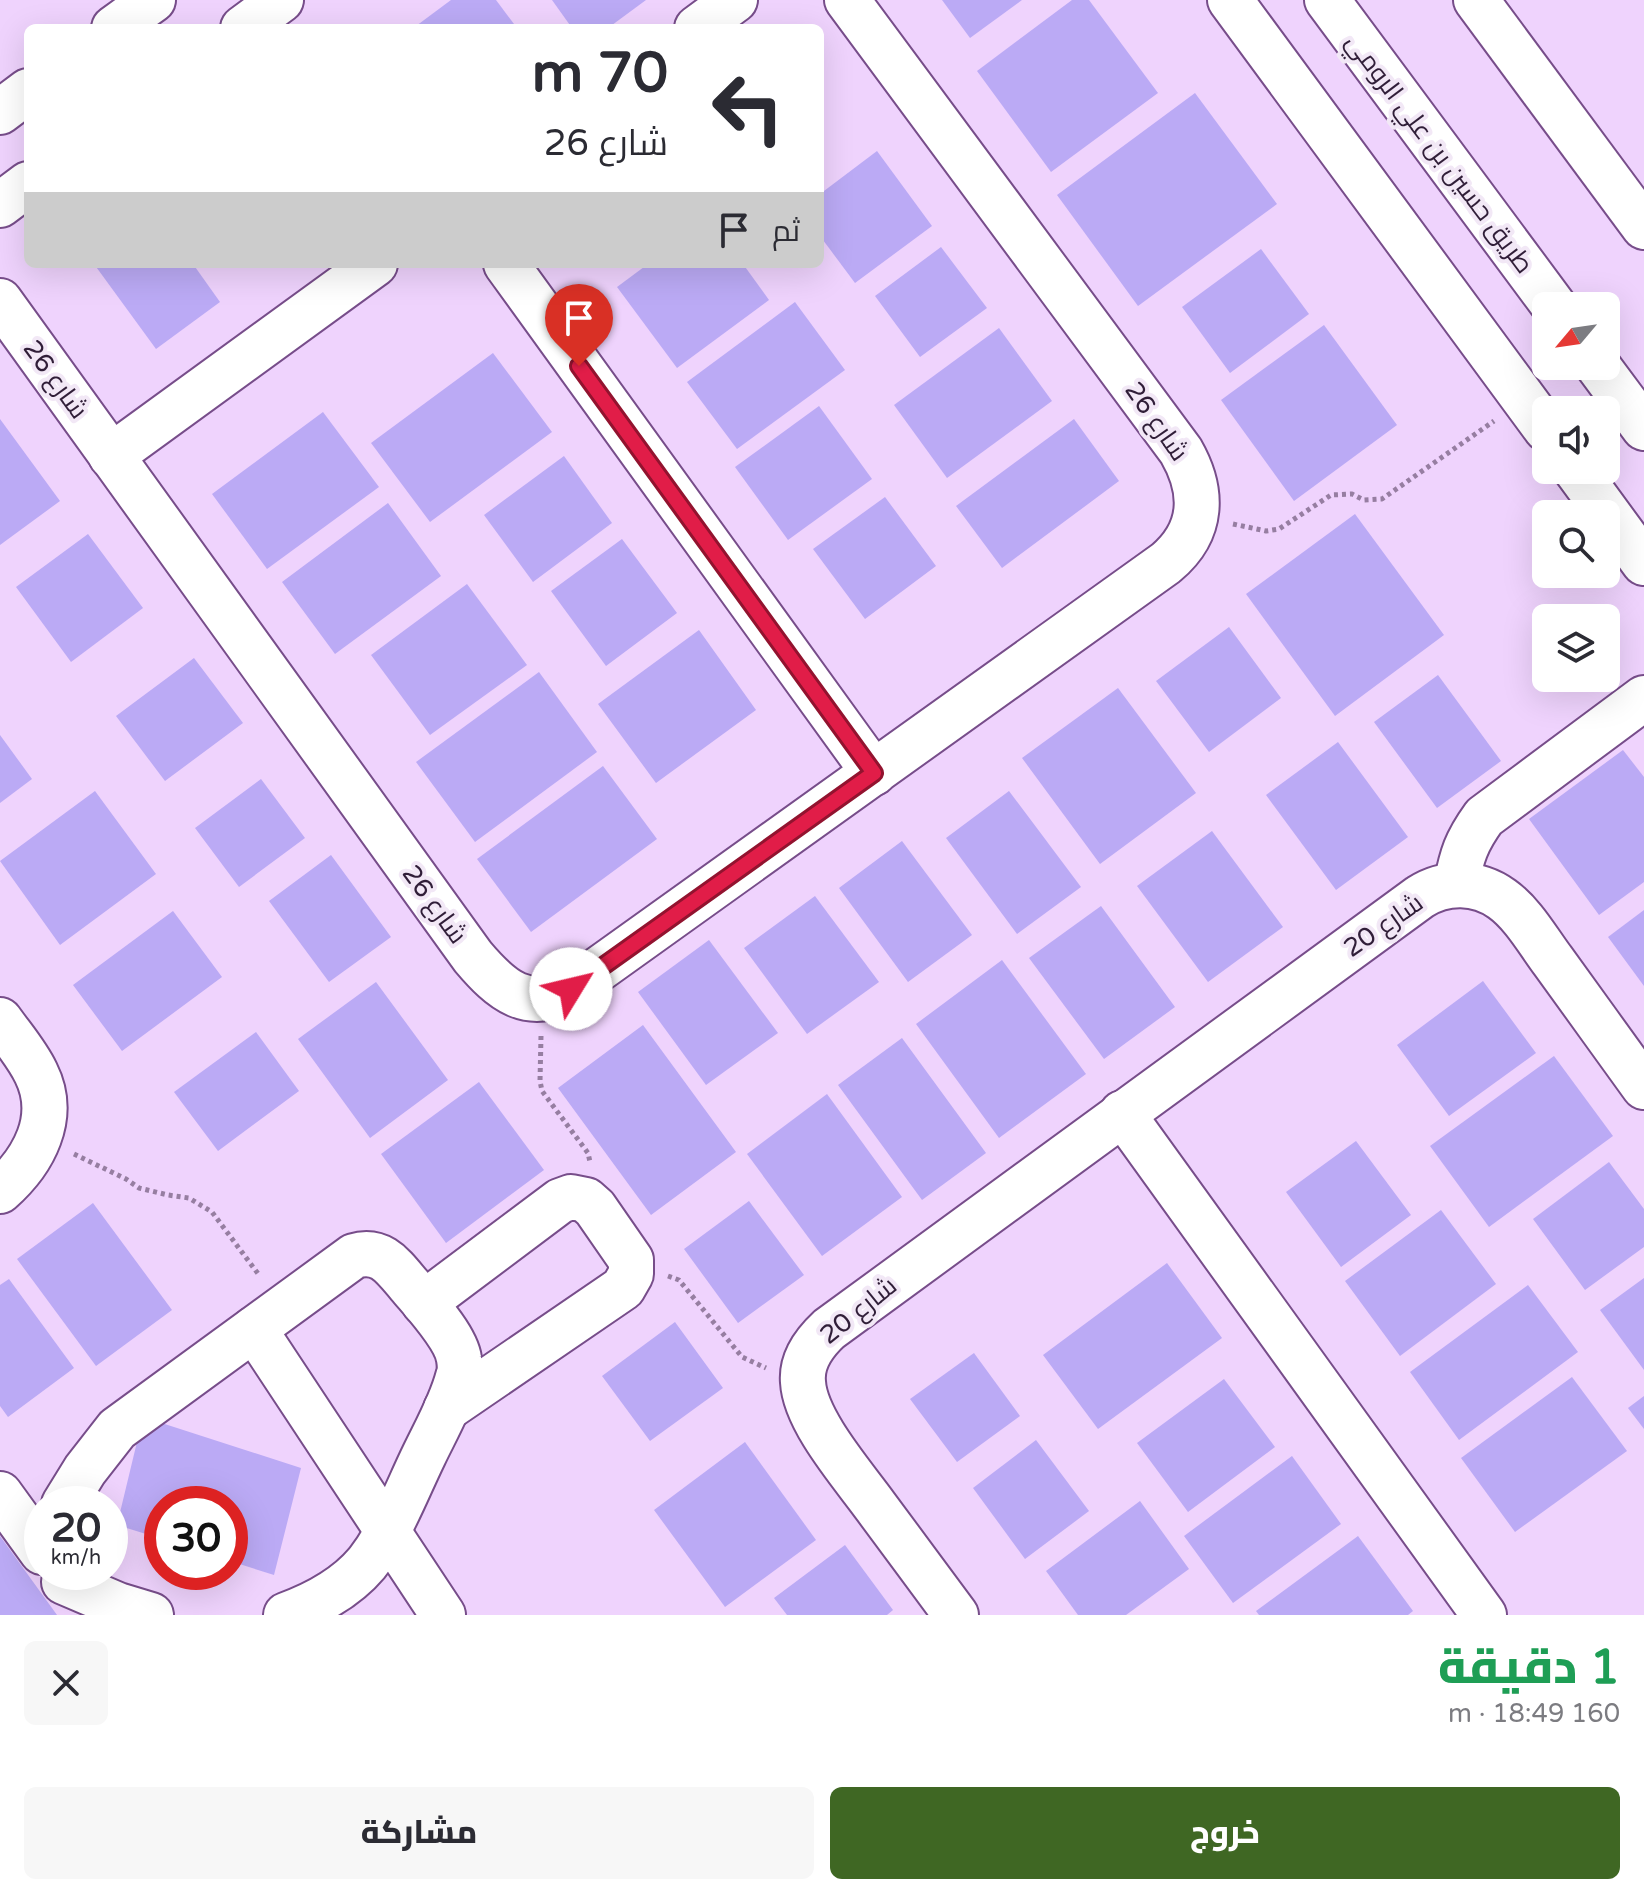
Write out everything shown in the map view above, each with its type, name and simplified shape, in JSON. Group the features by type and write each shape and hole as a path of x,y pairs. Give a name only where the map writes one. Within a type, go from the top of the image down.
{"main road":[{"path":"120,24 153,0"},
{"path":"248,24 281,0"},
{"path":"702,24 735,0"},
{"name":"شارع 26","path":"847,0 1181,451 1196,486 1196,515"},
{"path":"1230,0 1532,410"},
{"name":"طريق حسين بن علي الرومي","path":"1327,0 1544,292"},
{"path":"1476,0 1644,227"},
{"path":"0,112 24,94"},
{"path":"0,205 24,187"},
{"path":"111,456 370,268"},
{"path":"509,268 874,773"},
{"name":"شارع 26","path":"0,301 473,957 500,986 527,998 542,999"},
{"path":"1608,380 1644,428"},
{"path":"1586,484 1644,563"},
{"path":"542,999 571,989 1166,563 1192,530 1196,515"},
{"path":"1456,885 1462,854 1484,817 1644,698"},
{"name":"شارع 20","path":"956,1615 829,1442 811,1411 805,1397 803,1371 811,1349 829,1329 1420,897 1440,887 1472,886 1505,901 1644,1087"},
{"path":"0,1020 38,1075 44,1102 40,1137 26,1164 0,1191"},
{"path":"1122,1113 1484,1615"},
{"path":"424,1303 560,1201 571,1197 586,1200 595,1208 631,1260 631,1274 623,1288 446,1409"},
{"path":"75,1486 117,1429 354,1256 366,1253 383,1258 398,1272 451,1339 460,1360 460,1373 388,1531 367,1562 343,1586 286,1615"},
{"path":"268,1319 388,1531 443,1615"},
{"path":"0,1494 24,1527"},
{"path":"92,1590 118,1605 151,1615"}],"path":[{"path":"1196,515 1266,531 1279,529 1331,495 1352,494 1364,500 1382,499 1532,416"},
{"path":"542,999 542,1091 590,1160 579,1198"},
{"path":"40,1137 139,1188 189,1198 212,1212 268,1319"},
{"path":"631,1274 663,1274 679,1280 742,1357 762,1368 803,1371"}],"building":[{"path":"451,0 496,0 514,24 419,24"},
{"path":"552,0 646,0 613,24 569,24"},
{"path":"942,0 1022,0 970,38"},
{"path":"1072,0 1089,0 1158,93 1051,172 977,71"},
{"path":"1195,93 1277,204 1138,306 1057,195"},
{"path":"877,151 932,226 855,283 824,241 824,191"},
{"path":"941,247 987,308 920,357 875,296"},
{"path":"1261,249 1309,314 1230,373 1182,307"},
{"path":"97,268 196,268 220,302 156,349"},
{"path":"643,268 746,268 769,300 677,368 617,287"},
{"path":"795,302 845,370 737,449 687,382"},
{"path":"1324,325 1397,425 1294,501 1221,400"},
{"path":"999,328 1052,401 947,478 894,405"},
{"path":"493,353 552,432 430,522 371,443"},
{"path":"819,406 872,479 788,540 735,467"},
{"path":"323,412 379,487 267,569 212,494"},
{"path":"0,419 60,501 0,545"},
{"path":"1074,419 1119,481 1002,568 956,506"},
{"path":"564,456 612,523 533,582 484,515"},
{"path":"885,497 936,566 865,619 813,549"},
{"path":"388,503 441,576 335,654 282,582"},
{"path":"1355,514 1444,635 1335,716 1246,594"},
{"path":"88,534 143,608 71,662 16,587"},
{"path":"622,539 677,613 606,666 551,591"},
{"path":"467,584 527,665 430,735 371,655"},
{"path":"1229,627 1281,698 1209,752 1156,681"},
{"path":"699,630 756,710 656,783 598,704"},
{"path":"194,658 243,723 165,781 116,716"},
{"path":"539,672 597,752 475,842 416,762"},
{"path":"1438,675 1501,761 1437,808 1374,722"},
{"path":"1118,688 1196,793 1100,864 1022,758"},
{"path":"0,735 32,779 0,803"},
{"path":"1338,742 1408,837 1336,890 1266,795"},
{"path":"1623,750 1644,777 1644,882 1599,915 1529,819"},
{"path":"603,766 657,839 531,932 477,859"},
{"path":"261,779 305,838 239,887 195,828"},
{"path":"95,791 156,874 60,945 0,861"},
{"path":"1009,791 1081,887 1017,934 946,838"},
{"path":"1212,831 1283,927 1208,982 1137,886"},
{"path":"902,841 972,935 908,982 839,888"},
{"path":"331,855 391,937 329,982 269,901"},
{"path":"815,896 879,982 807,1034 744,948"},
{"path":"1101,906 1175,1007 1104,1059 1029,958"},
{"path":"1644,910 1644,986 1608,937"},
{"path":"173,911 222,977 122,1051 73,985"},
{"path":"709,940 778,1033 706,1085 638,992"},
{"path":"1002,960 1086,1074 999,1138 916,1024"},
{"path":"1483,981 1536,1053 1449,1116 1397,1045"},
{"path":"376,982 448,1080 370,1138 298,1039"},
{"path":"643,1025 736,1152 651,1215 558,1088"},
{"path":"256,1032 299,1091 218,1151 174,1092"},
{"path":"902,1038 986,1153 922,1200 838,1085"},
{"path":"1554,1056 1613,1136 1489,1227 1430,1146"},
{"path":"479,1082 544,1170 446,1243 381,1154"},
{"path":"827,1094 902,1197 822,1256 747,1154"},
{"path":"1356,1141 1411,1215 1341,1267 1286,1192"},
{"path":"1609,1162 1644,1209 1644,1247 1585,1290 1533,1219"},
{"path":"749,1201 804,1275 738,1323 684,1249"},
{"path":"93,1203 172,1310 96,1366 17,1259"},
{"path":"1441,1210 1496,1284 1400,1356 1345,1281"},
{"path":"1167,1263 1222,1338 1098,1429 1043,1355"},
{"path":"1644,1278 1644,1370 1600,1310"},
{"path":"9,1279 74,1368 8,1417 0,1406 0,1285"},
{"path":"1528,1285 1578,1352 1459,1440 1410,1372"},
{"path":"675,1322 723,1388 650,1441 602,1376"},
{"path":"974,1353 1020,1416 957,1462 910,1399"},
{"path":"1572,1377 1627,1451 1515,1532 1461,1458"},
{"path":"1224,1379 1275,1447 1188,1512 1137,1443"},
{"path":"1644,1396 1644,1429 1628,1408"},
{"path":"143,1417 301,1468 274,1575 248,1567 248,1486 144,1486 144,1533 128,1528 126,1486"},
{"path":"1036,1440 1089,1511 1025,1559 973,1488"},
{"path":"745,1442 816,1540 725,1607 654,1510"},
{"path":"1292,1456 1341,1524 1233,1603 1184,1536"},
{"path":"1140,1501 1189,1569 1126,1615 1078,1615 1046,1571"},
{"path":"0,1536 24,1569 24,1590 39,1590 57,1615 0,1615"},
{"path":"1358,1536 1413,1611 1408,1615 1259,1615 1256,1611"},
{"path":"845,1545 893,1610 887,1615 787,1615 774,1598"}],"route":[{"path":"571,989 874,773 579,366"}]}
